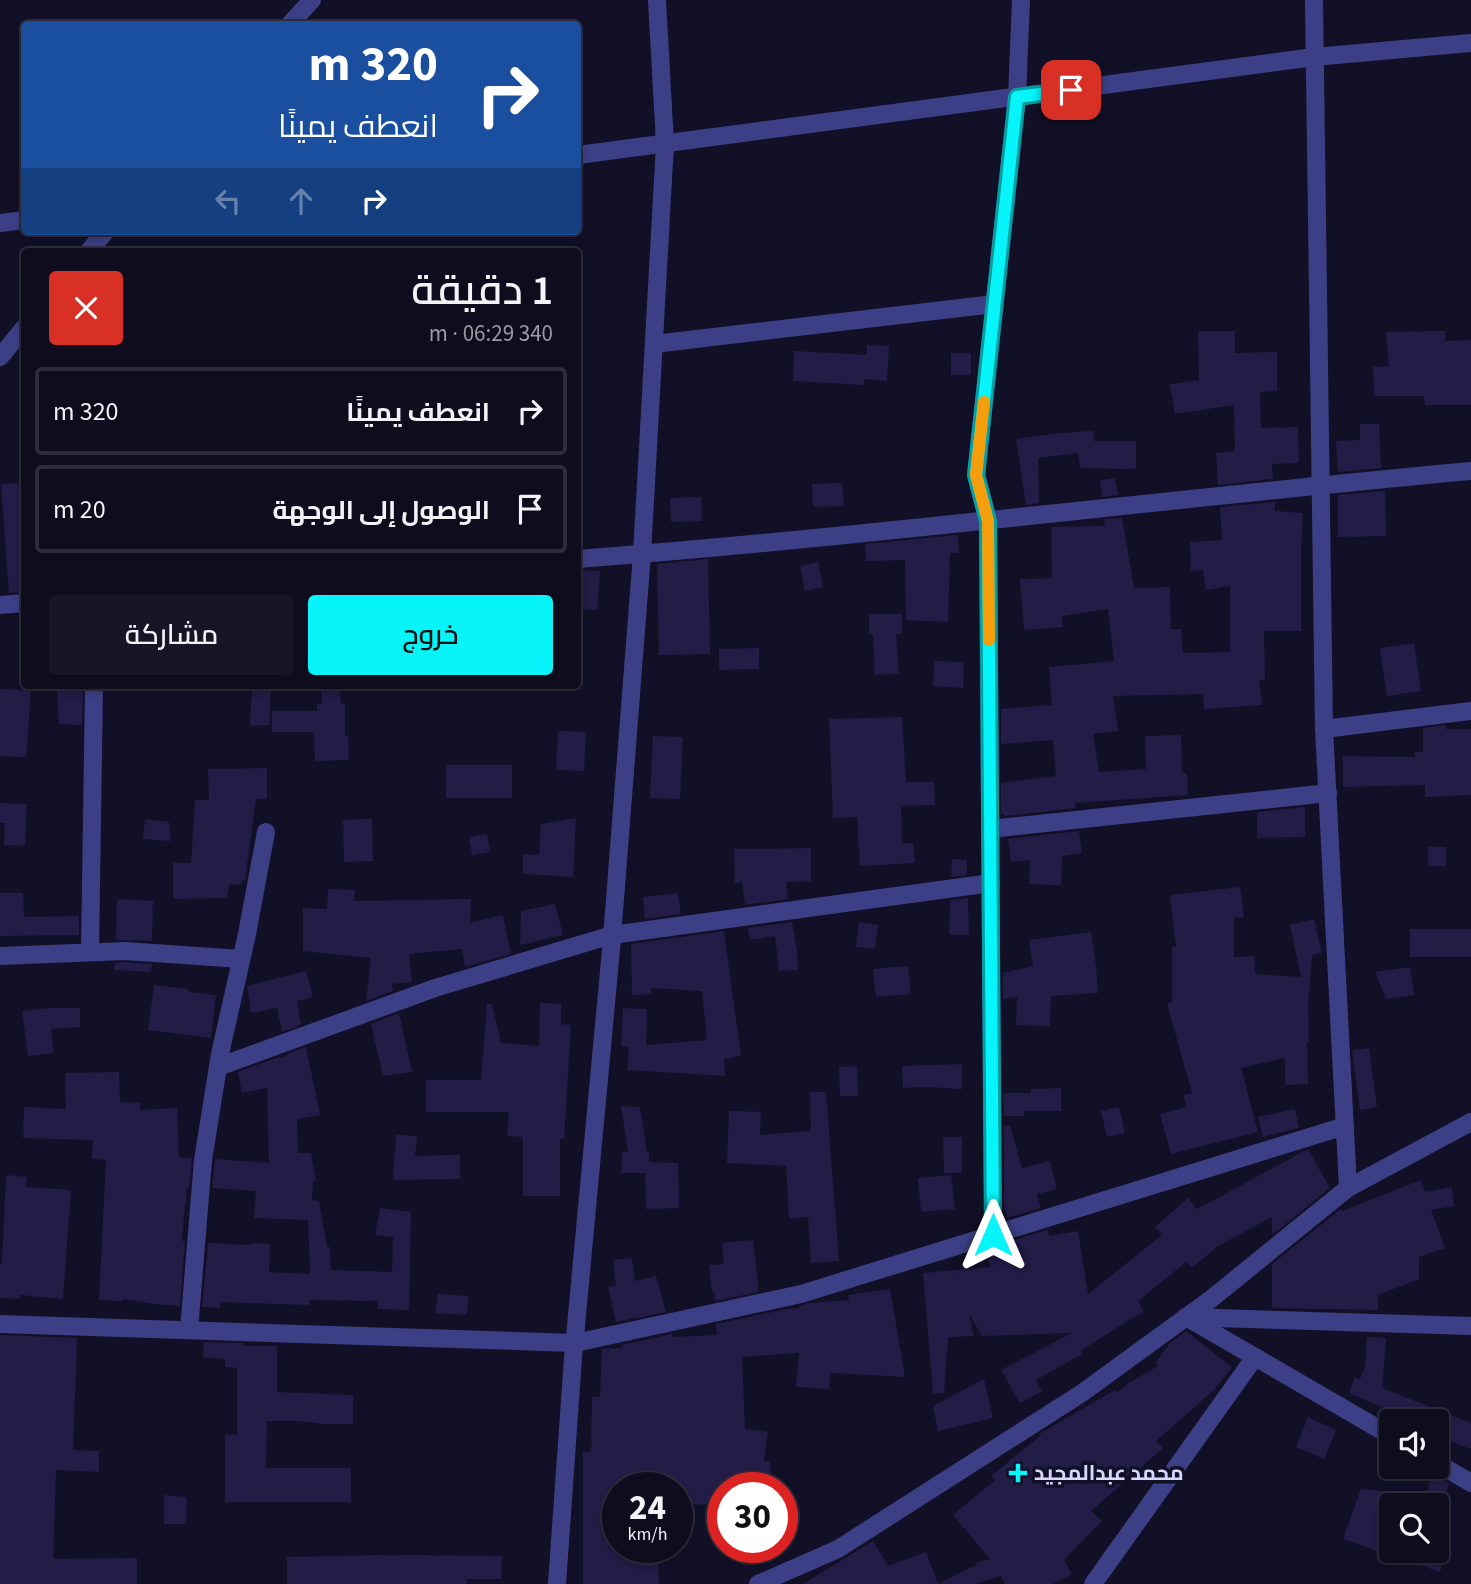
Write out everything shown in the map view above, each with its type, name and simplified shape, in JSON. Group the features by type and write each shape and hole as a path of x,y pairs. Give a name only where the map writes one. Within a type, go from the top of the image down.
{"street":[{"path":"293,21 312,0"},
{"path":"557,1584 642,554 665,144 657,0"},
{"path":"993,1235 988,521 976,475 1017,97 1021,0"},
{"path":"1314,0 1324,729 1348,1188"},
{"path":"581,155 1314,57 1471,43"},
{"path":"0,223 21,220"},
{"path":"654,344 995,304"},
{"path":"0,356 21,332"},
{"path":"581,559 988,521 1471,471"},
{"path":"0,605 21,603"},
{"path":"90,952 94,689"},
{"path":"1324,729 1471,711"},
{"path":"990,830 1328,793"},
{"path":"189,1330 203,1160 218,1067 266,832"},
{"path":"218,1067 435,988 612,935 991,883"},
{"path":"0,956 125,951 241,959"},
{"path":"758,1584 838,1549 1082,1393 1211,1300 1348,1188 1471,1122"},
{"path":"0,1324 575,1343 801,1294 1345,1126"},
{"path":"1186,1317 1471,1326"},
{"path":"1186,1317 1379,1429"},
{"path":"1093,1584 1255,1357"},
{"path":"1449,1470 1471,1483"}],"building":[{"path":"1198,331 1235,331 1235,353 1277,352 1277,391 1260,392 1261,428 1298,427 1299,463 1272,464 1273,479 1218,485 1216,453 1235,451 1234,405 1175,414 1170,384 1199,380"},
{"path":"1445,331 1445,341 1471,340 1471,405 1425,405 1424,396 1374,396 1373,367 1389,366 1386,332"},
{"path":"867,345 889,346 887,381 864,379 864,385 793,381 794,351 867,355"},
{"path":"951,353 971,353 971,375 951,375"},
{"path":"1360,424 1379,424 1381,468 1338,472 1336,441 1360,440"},
{"path":"1093,431 1094,441 1136,441 1136,469 1080,468 1078,453 1038,458 1039,503 1026,505 1016,439"},
{"path":"1115,478 1118,495 1102,497 1100,480"},
{"path":"21,483 21,592 9,593 1,484"},
{"path":"842,483 844,506 813,507 812,484"},
{"path":"1385,491 1386,536 1338,537 1338,495"},
{"path":"701,497 702,521 671,522 670,498"},
{"path":"1275,502 1275,511 1303,513 1301,631 1264,631 1265,680 1259,680 1262,705 1204,709 1203,694 1113,696 1118,731 1093,734 1099,772 1146,769 1145,736 1181,735 1182,773 1187,773 1188,795 1075,803 1076,808 1005,816 1001,814 1001,783 1056,776 1053,740 1001,744 1001,709 1052,705 1049,667 1114,661 1108,609 1062,616 1063,627 1024,630 1020,579 1052,578 1051,527 1105,526 1104,519 1122,518 1134,588 1170,587 1171,629 1181,629 1183,653 1230,652 1230,586 1206,590 1203,570 1191,571 1190,542 1222,540 1220,507"},
{"path":"958,535 959,553 950,553 948,622 906,620 905,560 866,561 865,544"},
{"path":"708,559 710,654 659,655 657,564"},
{"path":"818,562 823,587 805,591 800,566"},
{"path":"581,570 600,571 597,610 581,609"},
{"path":"869,614 902,614 902,634 896,634 899,674 875,675"},
{"path":"1414,643 1421,691 1387,696 1380,648"},
{"path":"759,648 759,669 719,670 719,649"},
{"path":"934,661 964,662 963,688 933,686"},
{"path":"0,689 31,690 26,757 0,756"},
{"path":"252,689 271,689 269,725 250,726"},
{"path":"321,689 340,689 341,704 345,704 345,736 348,736 349,760 315,761 314,732 272,732 272,711 317,711 317,704 322,704"},
{"path":"57,690 83,691 82,725 59,724"},
{"path":"902,717 906,782 934,782 935,805 901,806 902,843 913,843 915,863 860,866 857,817 833,818 829,719"},
{"path":"1446,725 1446,729 1471,729 1471,795 1425,797 1425,785 1343,787 1343,756 1415,757 1415,752 1423,752 1423,728"},
{"path":"558,731 586,732 584,771 556,770"},
{"path":"653,736 683,737 680,799 650,798"},
{"path":"446,765 512,765 512,798 446,798"},
{"path":"267,768 267,799 256,799 245,880 242,884 229,885 227,898 173,899 173,863 191,863 195,800 209,800 208,769"},
{"path":"0,803 27,804 25,846 4,845 5,823 0,823"},
{"path":"1305,807 1305,837 1257,838 1257,812"},
{"path":"576,818 573,877 523,874 523,854 539,855 541,824"},
{"path":"145,819 169,822 171,841 143,839"},
{"path":"372,819 373,861 344,862 343,820"},
{"path":"1079,831 1082,853 1062,856 1061,885 1029,884 1030,860 1011,862 1008,839"},
{"path":"487,834 490,852 472,855 469,837"},
{"path":"1428,847 1446,847 1446,866 1428,866"},
{"path":"811,848 811,881 786,882 788,899 745,905 742,882 735,883 734,849"},
{"path":"952,859 967,860 967,875 951,877"},
{"path":"1240,887 1244,917 1234,918 1234,957 1254,956 1255,974 1301,977 1290,925 1314,919 1322,953 1312,955 1308,1005 1308,1084 1285,1085 1285,1058 1241,1068 1258,1132 1171,1154 1160,1114 1187,1107 1183,1095 1192,1093 1167,1004 1172,1002 1172,947 1176,947 1170,895"},
{"path":"328,889 355,890 354,901 471,899 470,923 503,915 511,954 465,967 462,949 409,954 412,982 392,984 393,991 366,1001 371,958 303,951 303,908 327,909"},
{"path":"0,893 23,893 24,917 79,916 79,935 0,936"},
{"path":"678,893 681,914 645,919 643,897"},
{"path":"968,898 969,935 949,935 950,900"},
{"path":"117,899 153,901 152,941 116,940"},
{"path":"555,904 563,935 520,945 521,911"},
{"path":"792,922 798,970 779,971 775,936 750,940 748,928"},
{"path":"859,922 878,925 875,949 856,947"},
{"path":"1410,929 1471,929 1471,957 1410,957"},
{"path":"724,931 741,1056 724,1059 725,1076 627,1070 629,1047 621,1046 623,1008 647,1009 646,1045 707,1040 702,991 651,988 651,994 632,995 631,944"},
{"path":"1091,932 1098,993 1051,996 1050,1026 1016,1025 1017,997 1003,999 1003,973 1033,966 1029,940"},
{"path":"115,963 152,964 151,972 114,970"},
{"path":"908,966 911,994 876,997 873,969"},
{"path":"1410,967 1414,995 1386,999 1375,972"},
{"path":"306,971 313,997 297,1001 301,1025 282,1032 277,1008 251,1013 247,986"},
{"path":"154,985 216,995 211,1038 148,1030"},
{"path":"540,1003 561,1004 561,1024 571,1025 564,1139 560,1139 560,1196 523,1196 523,1137 507,1136 509,1112 426,1112 426,1080 481,1080 487,1004 492,1004 501,1043 539,1046"},
{"path":"80,1008 80,1027 51,1029 54,1053 28,1056 22,1011"},
{"path":"399,1013 412,1072 383,1076 371,1024"},
{"path":"306,1047 320,1115 297,1119 298,1153 311,1153 316,1181 313,1181 312,1200 319,1201 327,1247 330,1247 331,1270 392,1272 393,1237 375,1235 380,1208 411,1212 409,1310 378,1309 378,1301 309,1300 309,1305 220,1302 220,1308 202,1307 208,1243 270,1244 269,1272 310,1274 308,1220 254,1218 256,1191 212,1188 215,1159 269,1163 267,1088 242,1093 238,1072"},
{"path":"1369,1048 1377,1107 1360,1110 1352,1050"},
{"path":"962,1064 962,1089 903,1088 902,1066"},
{"path":"857,1066 858,1096 840,1096 839,1067"},
{"path":"119,1072 120,1102 140,1103 140,1110 177,1108 179,1157 192,1158 182,1241 185,1241 180,1306 123,1299 99,1300 106,1160 92,1159 93,1140 23,1138 24,1107 66,1109 65,1073"},
{"path":"1061,1088 1061,1111 1024,1111 1024,1116 1004,1116 1003,1093 1031,1093 1031,1089"},
{"path":"810,1092 826,1092 839,1261 811,1263 808,1217 789,1219 786,1166 727,1163 729,1111 761,1112 760,1135 811,1131"},
{"path":"621,1106 640,1107 649,1162 678,1163 679,1208 646,1209 645,1173 621,1173 622,1151 628,1152"},
{"path":"1119,1107 1125,1133 1107,1137 1101,1111"},
{"path":"1295,1109 1299,1128 1263,1137 1258,1117"},
{"path":"1010,1125 1022,1168 1050,1161 1057,1189 1037,1194 1041,1208 1007,1218 1004,1206 1004,1126"},
{"path":"396,1135 417,1136 415,1156 460,1155 460,1179 393,1180"},
{"path":"943,1137 962,1137 962,1173 944,1173"},
{"path":"1308,1149 1330,1188 1272,1235 1272,1217 1218,1246 1192,1268 1186,1262 1138,1301 1144,1311 1080,1351 1082,1354 1036,1380 1042,1391 1020,1403 1001,1370 1072,1333 982,1336 969,1314 974,1336 948,1337 944,1393 933,1393 923,1273 990,1267 986,1252 1014,1244 1013,1240 1048,1230 1049,1236 1078,1231 1088,1294 1162,1235 1155,1227 1188,1198 1197,1209"},
{"path":"6,1175 27,1177 26,1187 71,1190 63,1299 20,1295 20,1299 0,1298"},
{"path":"951,1175 955,1209 921,1212 918,1178"},
{"path":"1421,1180 1425,1192 1452,1187 1454,1206 1431,1210 1445,1248 1419,1257 1419,1279 1378,1295 1378,1310 1272,1308 1272,1264 1341,1209 1342,1211"},
{"path":"753,1240 759,1292 715,1301 709,1265 724,1264 722,1243"},
{"path":"632,1258 635,1281 656,1276 666,1312 616,1322 608,1287 616,1285 613,1260"},
{"path":"890,1289 905,1377 830,1373 829,1389 796,1387 799,1353 742,1357 745,1429 768,1432 764,1461 771,1461 771,1472 707,1472 707,1504 693,1505 693,1472 602,1472 602,1563 658,1563 659,1584 583,1584 583,1452 591,1452 592,1397 600,1397 602,1349 622,1348 621,1345 672,1334 672,1337 717,1335 716,1324 800,1308 799,1306 809,1303 849,1300 848,1295"},
{"path":"438,1294 468,1296 467,1315 435,1313"},
{"path":"1186,1331 1232,1367 1214,1390 1156,1441 1163,1448 1091,1511 1102,1521 1064,1560 1072,1574 1053,1584 1005,1584 1001,1576 974,1584 938,1584 976,1565 975,1563 990,1559 953,1515 995,1480 991,1476 1040,1436 1039,1434 1115,1390 1117,1393 1158,1366 1156,1362 1170,1343"},
{"path":"0,1335 77,1338 73,1450 99,1451 99,1472 56,1470 53,1559 137,1558 137,1584 0,1584"},
{"path":"1367,1337 1386,1338 1382,1388 1435,1409 1386,1409 1349,1393 1355,1377 1360,1379 1365,1367"},
{"path":"204,1342 277,1346 277,1392 353,1395 353,1424 267,1421 266,1468 351,1468 351,1502 225,1502 225,1434 237,1435 237,1368 225,1367 225,1359 203,1357"},
{"path":"984,1379 993,1418 938,1431 933,1406"},
{"path":"1449,1414 1471,1423 1471,1449 1449,1441"},
{"path":"1308,1417 1336,1430 1324,1459 1296,1447"},
{"path":"1430,1479 1449,1483 1446,1493 1426,1493"},
{"path":"1361,1489 1391,1492 1379,1493 1379,1551 1343,1539"},
{"path":"164,1495 187,1497 186,1524 164,1524"},
{"path":"873,1541 888,1566 926,1552 938,1584 803,1584"},
{"path":"502,1556 501,1579 467,1579 467,1584 287,1584 287,1557"},
{"path":"1414,1563 1442,1563 1440,1572"}],"slow traffic":[{"path":"984,402 976,475 988,521 989,640"}],"place":[{"name":"محمد عبدالمجيد","path":"1018,1473"}],"route":[{"path":"993,1235 988,521 976,475 1017,97 1071,90"}]}
